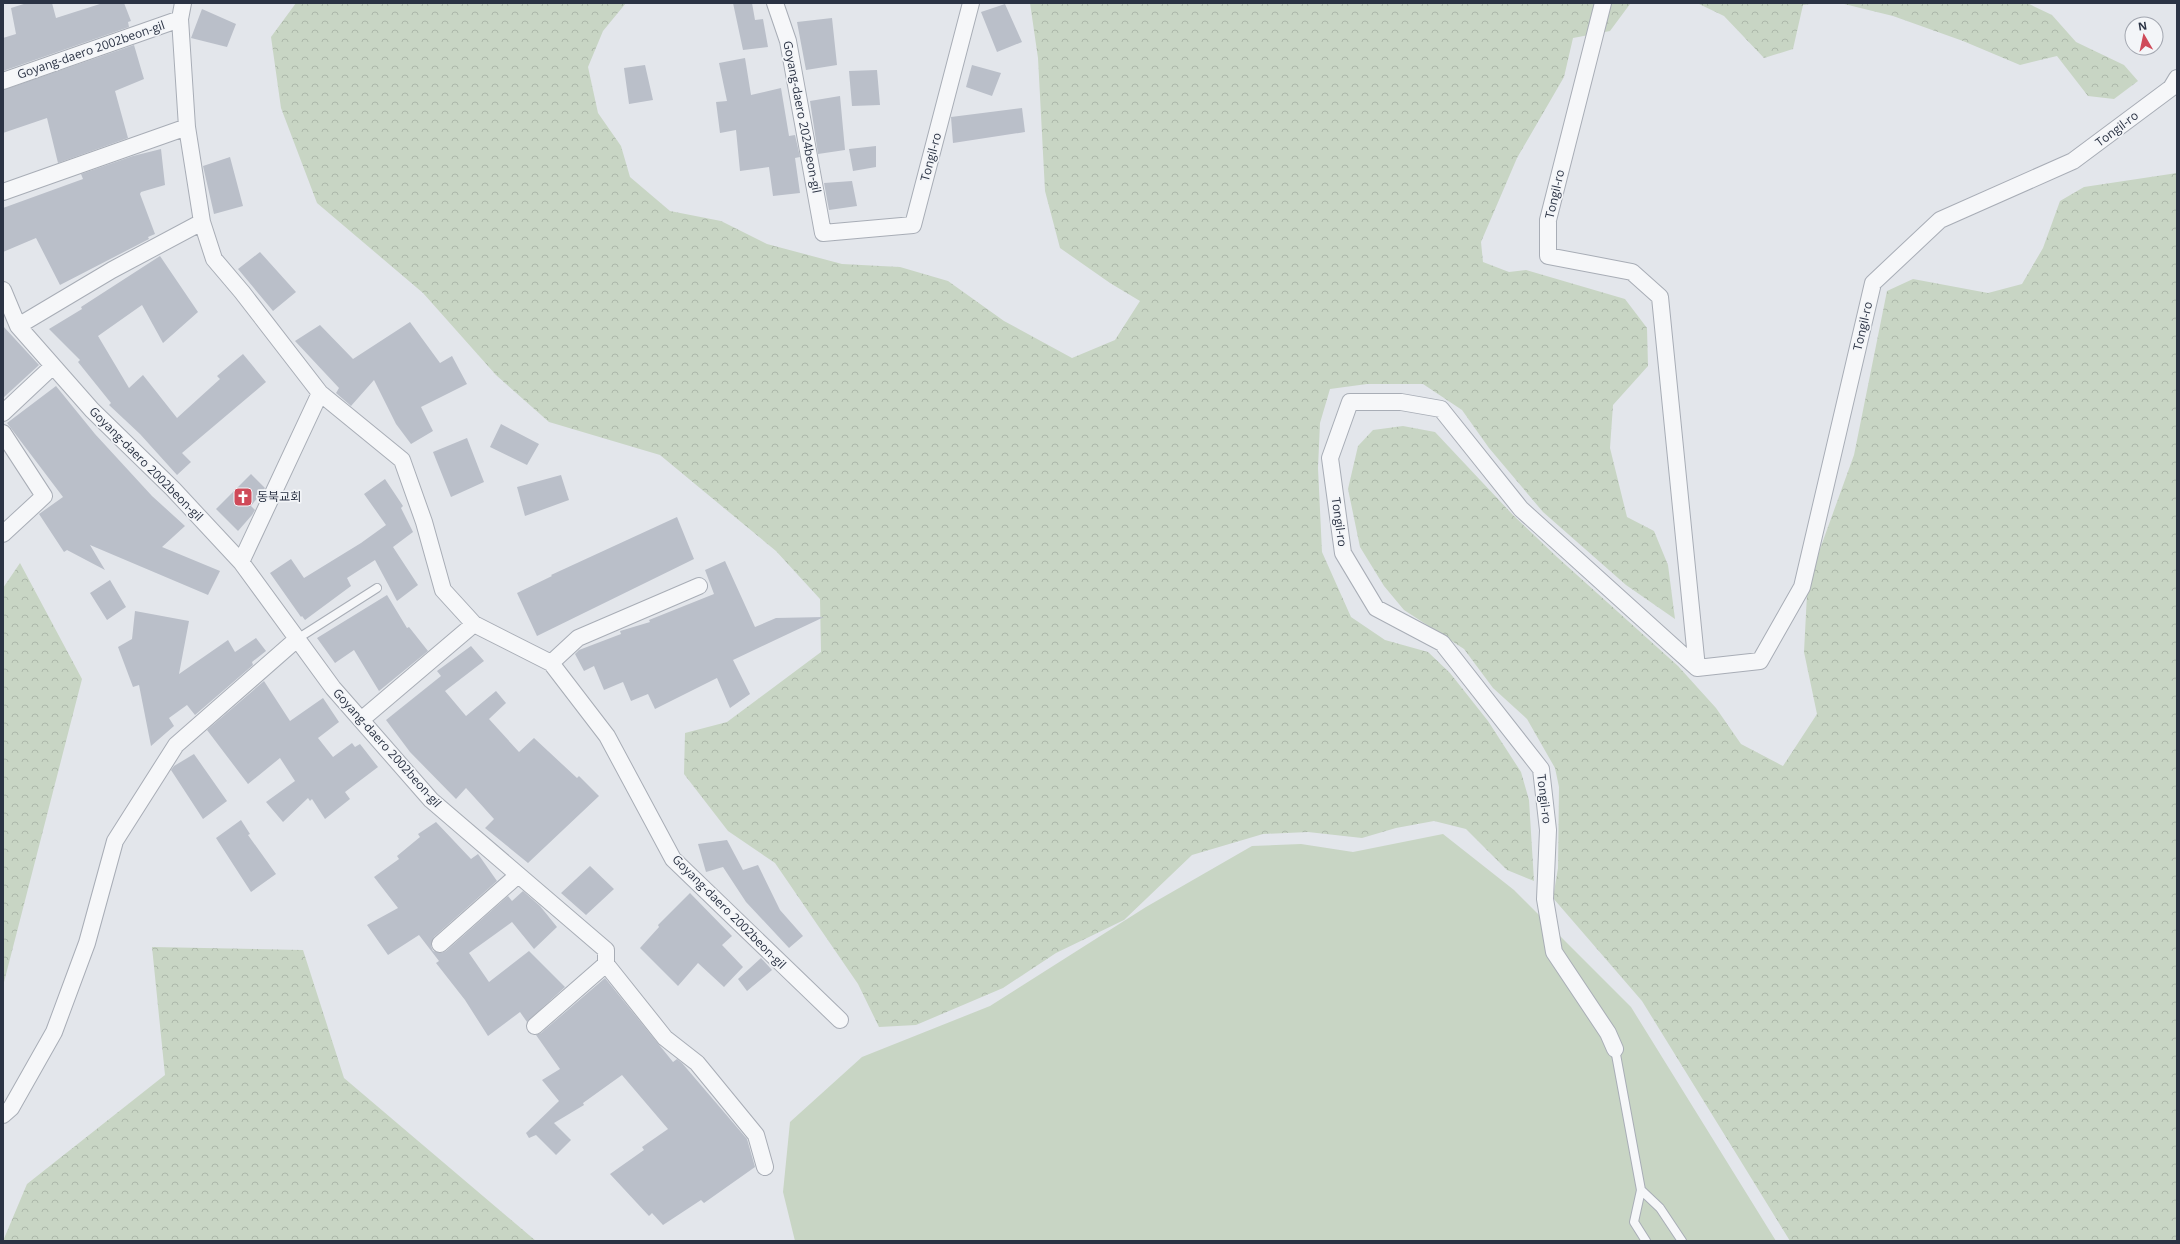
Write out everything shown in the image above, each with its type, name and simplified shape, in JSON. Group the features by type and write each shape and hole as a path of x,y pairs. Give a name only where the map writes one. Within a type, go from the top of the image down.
{"street":[{"name":"Goyang-daero 2002beon-gil","path":"183,3 180,19 187,126 202,222 214,259 242,292 320,394 402,460 424,522 443,590 474,624 551,663 607,736 673,859 840,1020"},
{"name":"Goyang-daero 2024beon-gil","path":"775,3 788,41 823,233"},
{"name":"Tongil-ro","path":"823,233 913,225 971,3"},
{"name":"Tongil-ro","path":"1603,3 1548,220 1548,256 1632,272 1660,297 1697,668"},
{"name":"Goyang-daero 2002beon-gil","path":"3,81 180,19"},
{"name":"Tongil-ro","path":"1615,1049 1608,1033 1554,952 1545,899 1548,830 1541,769 1442,643 1376,608 1343,553 1330,458 1350,402 1401,402 1441,409 1521,509 1697,668 1760,661 1802,587 1873,283 1940,220 2073,161 2171,88 2177,78"},
{"path":"3,192 187,126"},
{"path":"18,326 112,270 202,222"},
{"name":"Goyang-daero 2002beon-gil","path":"3,290 18,326 92,410 173,489 241,562 333,688 431,800 606,950 606,964 666,1038 697,1063 756,1135 765,1167"},
{"path":"3,413 53,366"},
{"path":"241,562 320,394"},
{"path":"3,433 44,496 3,534"},
{"path":"551,663 578,638 699,586"},
{"path":"361,720 474,624"},
{"path":"3,1116 11,1108 54,1032 87,943 115,841 176,745 297,639"},
{"path":"440,944 518,875"},
{"path":"535,1026 606,964"}],"lane":[{"path":"297,639 377,588"},
{"path":"1615,1049 1640,1190 1634,1222 1646,1241"},
{"path":"1640,1190 1660,1208 1682,1241"}],"green space":[{"path":"296,3 626,3 603,31 588,67 598,113 621,146 630,177 670,211 721,221 767,244 842,264 900,267 948,281 1004,321 1072,358 1115,340 1140,301 1110,283 1060,248 1045,191 1038,58 1030,3 1635,3 1630,4 1610,31 1573,38 1564,77 1517,158 1481,242 1483,262 1509,272 1526,270 1625,299 1647,328 1648,366 1613,405 1610,448 1627,517 1654,531 1668,565 1675,619 1626,585 1543,512 1489,448 1462,410 1423,384 1367,384 1330,389 1320,423 1318,468 1322,552 1351,617 1385,640 1428,652 1450,673 1488,721 1521,772 1529,800 1534,881 1507,870 1466,829 1434,821 1396,828 1362,838 1308,832 1263,834 1192,855 1124,920 1056,953 1003,988 916,1025 879,1027 858,984 775,863 728,831 684,774 685,733 727,722 821,652 820,599 776,551 660,455 549,422 496,375 423,293 317,203 281,108 271,37"},
{"path":"1697,3 1818,3 1803,5 1793,49 1764,58 1724,16"},
{"path":"1840,3 2027,3 2052,15 2076,42 2124,65 2138,81 2114,99 2088,96 2057,56 2020,65 1963,41 1893,16"},
{"path":"2177,173 2177,1241 1790,1241 1642,1001 1553,898 1558,868 1559,787 1555,768 1527,719 1493,688 1464,649 1404,610 1384,586 1360,547 1348,489 1358,446 1373,430 1403,426 1435,432 1513,515 1557,557 1678,666 1716,708 1741,744 1783,766 1817,714 1804,652 1807,594 1820,549 1854,455 1887,291 1913,279 1988,293 2022,284 2043,248 2060,201 2084,187"},
{"path":"20,563 82,679 3,986 3,588"},
{"path":"1443,834 1514,890 1631,1007 1776,1241 795,1241 783,1192 790,1122 862,1057 990,1006 1146,907 1252,846 1301,844 1353,852"},
{"path":"152,947 303,950 344,1078 536,1241 3,1241 27,1184 165,1075"}],"building":[{"path":"27,3 52,3 56,18 103,3 124,3 131,21 128,22 129,27 3,71 3,38 16,34 11,8"},
{"path":"733,3 752,3 755,20 763,19 768,47 743,50"},
{"path":"1005,4 1022,42 997,52 981,12"},
{"path":"202,9 236,24 227,47 191,38"},
{"path":"832,18 837,65 806,70 797,22"},
{"path":"134,45 144,79 115,91 128,138 58,163 47,118 3,133 3,90"},
{"path":"745,58 751,95 781,88 789,136 795,135 800,157 795,158 800,193 773,196 769,167 740,171 736,130 720,133 716,102 727,101 719,63"},
{"path":"645,65 653,100 629,104 624,68"},
{"path":"972,65 1001,73 992,96 966,87"},
{"path":"877,70 880,105 852,106 849,71"},
{"path":"840,96 845,150 818,154 810,101"},
{"path":"1022,108 1025,132 953,143 951,117"},
{"path":"876,146 876,167 853,171 849,149"},
{"path":"161,149 165,185 141,192 140,194 155,234 148,237 149,239 60,285 36,238 3,252 3,208 83,179 81,174 133,156"},
{"path":"230,157 243,206 214,214 203,166"},
{"path":"852,181 857,206 829,210 824,183"},
{"path":"260,252 296,292 273,311 238,269"},
{"path":"160,256 198,312 163,343 142,305 98,336 129,388 143,375 177,418 220,379 217,376 243,354 266,382 182,453 191,462 177,475 140,434 109,405 111,403 78,362 80,360 49,329 82,309 81,307"},
{"path":"410,322 440,363 452,356 467,384 421,407 433,431 411,444 396,424 374,380 351,406 336,393 339,388 295,341 320,325 353,359"},
{"path":"3,326 39,365 3,398"},
{"path":"56,386 95,434 152,496 185,526 162,547 220,571 208,595 90,545 105,570 67,550 64,552 39,514 63,497 7,423"},
{"path":"501,424 539,444 527,465 490,447"},
{"path":"467,438 484,482 451,497 433,452"},
{"name":"동북교회","path":"251,474 265,488 251,506 255,510 252,515 238,531 216,509"},
{"path":"561,475 569,500 525,516 517,487"},
{"path":"385,479 403,506 401,508 413,532 393,547 418,585 397,601 375,560 347,578 351,586 305,620 302,616 301,617 270,573 291,559 304,578 361,543 386,525 364,494"},
{"path":"677,517 694,559 537,636 517,593 552,576 551,575"},
{"path":"725,561 755,627 776,618 824,617 733,660 750,694 730,708 717,678 655,709 648,694 631,701 623,682 604,690 594,666 584,671 575,654 579,650 621,634 620,631 650,622 649,620 714,594 705,570"},
{"path":"110,580 126,607 107,620 90,593"},
{"path":"387,595 407,628 409,627 428,651 379,691 354,650 335,663 317,638"},
{"path":"135,611 189,621 179,674 228,640 235,652 256,638 266,651 252,662 253,665 195,715 187,705 169,718 174,726 151,746 139,685 133,687 118,647 132,639"},
{"path":"471,646 484,661 445,691 466,716 496,691 506,703 489,719 519,752 534,738 577,778 579,776 599,796 528,863 485,828 494,819 466,788 456,799 410,752 386,720 441,676 437,671"},
{"path":"264,681 290,721 323,698 339,722 318,738 333,757 352,743 355,747 360,744 378,767 345,792 350,799 325,819 312,799 310,801 308,798 283,822 266,802 295,781 280,758 248,784 207,730"},
{"path":"194,754 227,801 203,819 171,770 174,766"},
{"path":"241,820 250,834 248,835 276,874 251,892 216,838"},
{"path":"436,822 471,859 478,854 497,881 434,937 431,946 433,951 442,953 446,951 508,896 512,901 523,891 540,906 557,927 534,949 512,922 469,953 489,982 529,951 565,987 527,1022 520,1012 488,1036 465,1000 436,963 439,961 419,935 388,955 367,925 398,908 374,877 399,859 397,856 420,837 418,834"},
{"path":"727,840 743,870 758,865 780,910 803,936 789,948 746,902 723,867 706,872 698,844"},
{"path":"590,866 614,889 586,915 561,893"},
{"path":"690,893 732,936 722,945 743,967 724,987 698,963 678,986 640,948 659,927 658,925"},
{"path":"761,958 772,970 747,991 738,979"},
{"path":"605,978 673,1062 677,1059 682,1063 747,1139 755,1167 704,1203 701,1200 663,1225 652,1213 649,1216 610,1174 644,1150 642,1147 668,1129 622,1075 583,1103 584,1105 554,1123 571,1140 556,1155 536,1135 529,1138 526,1133 559,1101 542,1080 560,1069 536,1035 541,1033"}],"place":[{"name":"동북교회","path":"243,497"}]}
